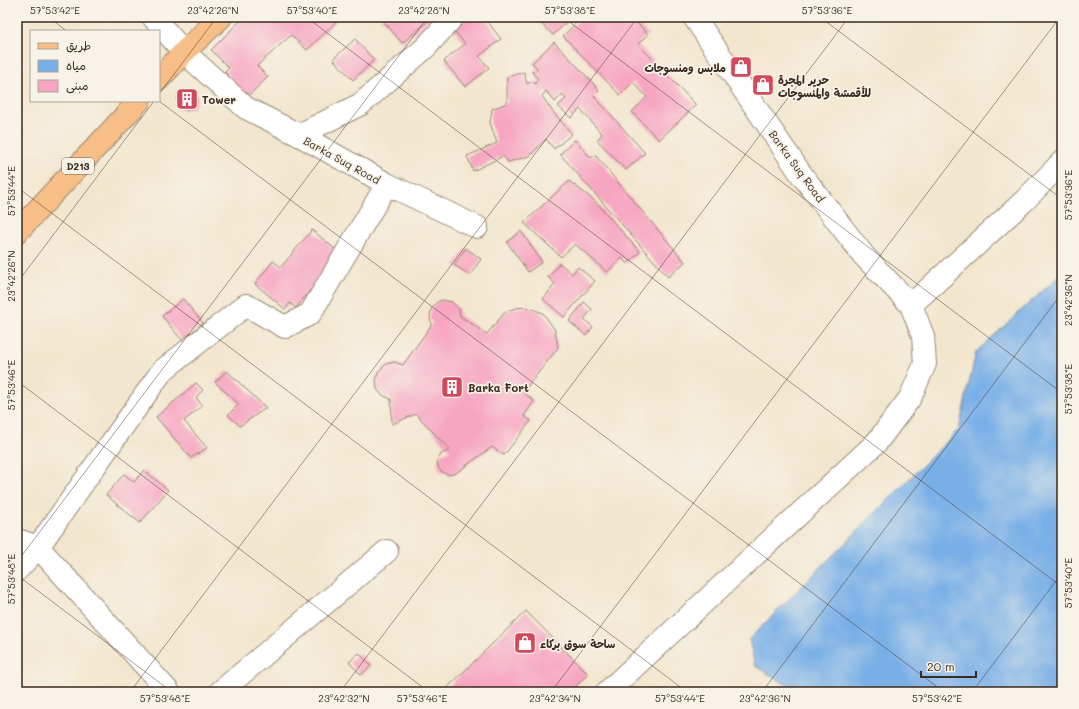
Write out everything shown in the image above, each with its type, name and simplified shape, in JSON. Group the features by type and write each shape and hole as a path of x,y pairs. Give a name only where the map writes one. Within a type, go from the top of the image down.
{"main road":[{"path":"160,78 184,52 221,17"},
{"name":"D213","path":"17,232 138,102"}],"street":[{"path":"153,17 184,52 246,108 299,135"},
{"name":"Barka Suq Road","path":"299,135 361,104 426,47 453,17"},
{"name":"Barka Suq Road","path":"694,17 801,174 864,256 911,305"},
{"name":"Barka Suq Road","path":"299,135 387,184 477,227"},
{"path":"607,692 877,442 910,398 925,364 923,336 911,305 1024,201 1062,162"},
{"path":"17,570 38,547 162,371 246,305 285,327 310,314 387,184"},
{"path":"17,540 38,547 169,692"},
{"path":"220,692 387,551"}],"water":[{"path":"1062,273 1062,692 799,692 755,666 749,639 959,429 976,352"}],"building":[{"path":"244,17 333,17 337,21 307,50 291,35 257,66 268,77 247,97 225,72 229,68 211,50"},
{"path":"380,17 433,17 402,43"},
{"path":"468,17 484,17 501,39 479,56 489,68 465,87 444,61 465,44 453,29"},
{"path":"572,17 553,35 535,18"},
{"path":"582,17 631,17 648,34 638,44 696,105 659,140 632,112 647,97 633,82 620,95 563,36"},
{"path":"355,39 374,60 353,80 333,59"},
{"path":"554,42 594,84 599,91 594,96 645,153 626,170 597,140 602,134 580,109 571,118 558,106 566,99 562,94 555,102 546,91 542,96 553,112 572,134 554,149 546,139 530,156 508,162 503,156 473,171 467,156 497,143 490,123 492,109 507,103 507,77 524,72 527,84 532,81 535,84 538,79 532,72 538,69 532,63"},
{"name":"Tower","path":"187,90 194,93 197,100 194,107 187,110 180,107 177,100 180,93"},
{"path":"575,140 591,158 595,155 685,262 668,277 560,154"},
{"path":"569,181 595,201 640,252 627,264 622,258 607,272 575,244 561,257 524,223"},
{"path":"312,230 340,253 296,308 290,303 285,309 255,284 273,261 281,267"},
{"path":"521,231 542,262 528,272 507,242"},
{"path":"466,248 481,259 470,275 454,265"},
{"path":"560,263 572,274 578,267 595,281 564,317 543,299 555,284 548,277"},
{"path":"183,299 203,323 182,340 162,316"},
{"name":"Barka Fort","path":"442,300 452,302 459,309 460,316 487,334 506,311 527,307 543,313 555,330 558,348 523,392 534,401 524,416 531,421 504,455 492,447 456,473 449,475 439,469 437,462 441,454 450,450 416,414 392,424 391,399 380,393 377,389 376,381 378,372 386,364 395,362 403,365 432,324 430,319 431,309 437,302"},
{"path":"584,302 592,309 584,319 593,327 586,336 569,321"},
{"path":"227,371 266,408 240,426 228,415 239,404 215,382"},
{"path":"196,383 203,390 196,397 202,406 184,421 207,448 191,458 156,417"},
{"path":"144,470 168,490 140,523 106,495 124,474 134,482"},
{"name":"ساحة سوق بركاء","path":"526,611 588,674 570,692 443,692"},
{"path":"359,653 371,666 361,675 349,662"}],"place":[{"name":"ملابس ومنسوجات","path":"741,67"},
{"name":"حرير المجرة للأقمشة والمنسوجات","path":"763,85"},
{"name":"Tower","path":"187,99"},
{"name":"Barka Fort","path":"452,387"},
{"name":"ساحة سوق بركاء","path":"525,643"}]}
